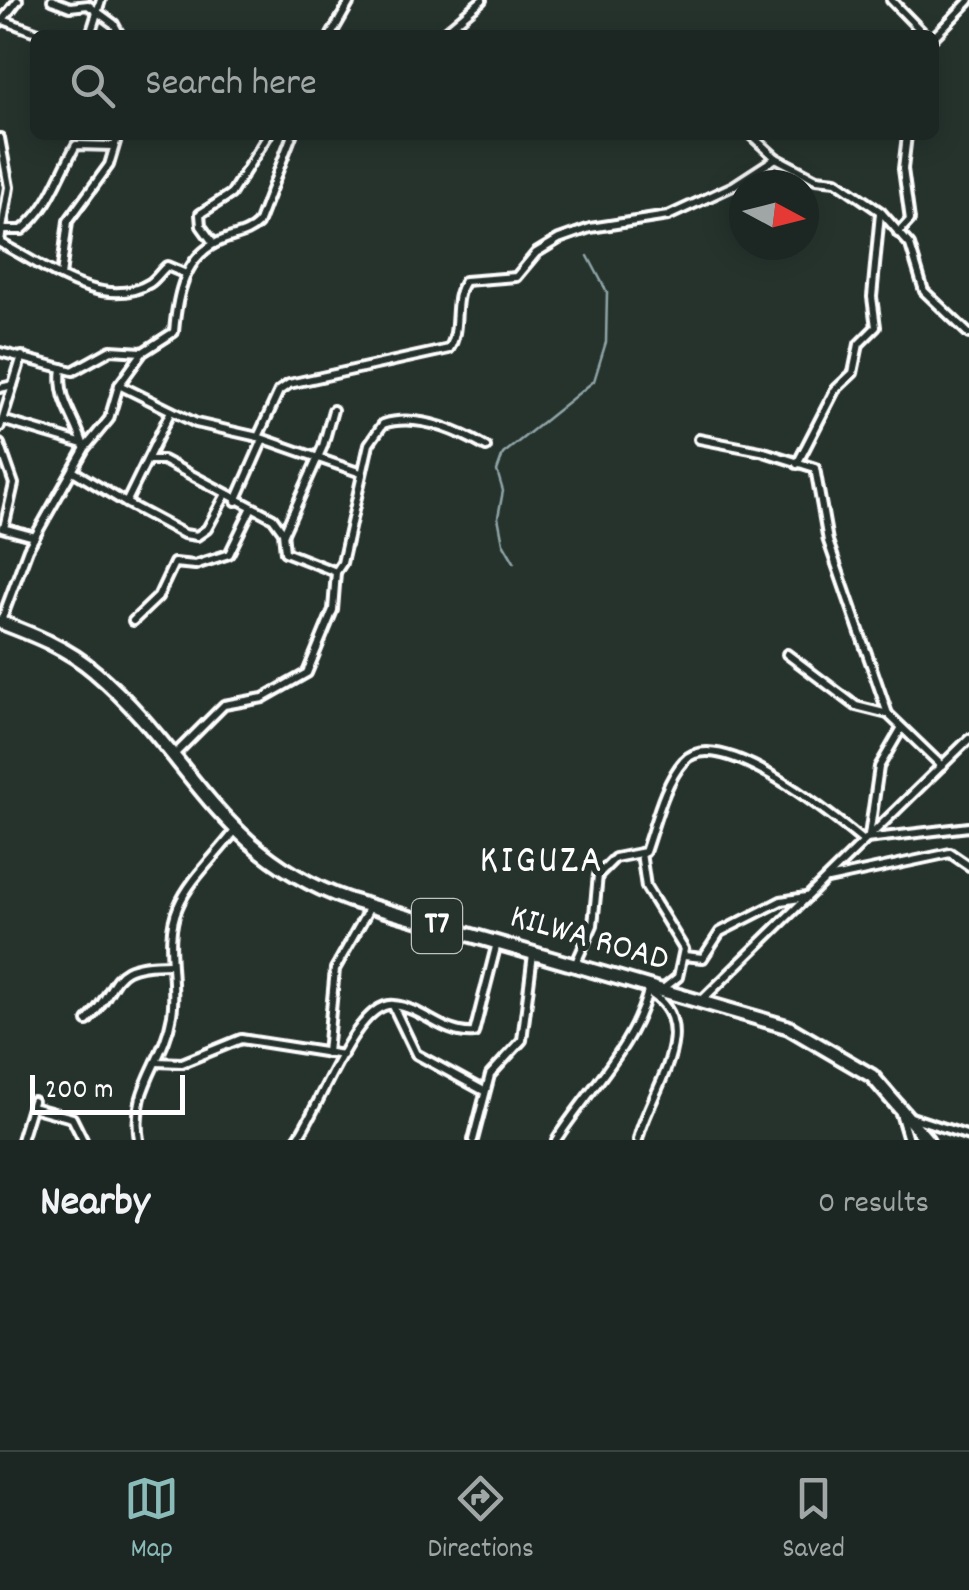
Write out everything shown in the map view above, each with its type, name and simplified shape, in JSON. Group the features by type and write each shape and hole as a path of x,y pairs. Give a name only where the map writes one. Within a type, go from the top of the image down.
{"highway":[{"name":"KILWA ROAD","path":"0,622 52,643 98,673 234,832 309,885 649,989 702,1000 803,1034 850,1060 898,1103 927,1140"}],"street":[{"path":"18,0 1,21 30,30"},
{"path":"52,0 70,7 88,6 119,30"},
{"path":"92,30 101,0"},
{"path":"334,30 350,0"},
{"path":"447,30 482,0"},
{"path":"891,0 920,30"},
{"path":"939,32 969,1"},
{"path":"0,138 9,181 0,242 61,276 102,290 144,286 167,266 186,274"},
{"path":"61,276 68,221 107,168 116,140"},
{"path":"214,244 201,226 200,214 232,194 265,140"},
{"path":"0,622 35,537 84,446 109,419 119,386 143,352 174,332 186,274 214,244 258,224 290,140"},
{"path":"757,140 776,158 816,179 836,182 880,212 916,258 924,291 969,334"},
{"path":"898,233 910,220 903,169 906,140"},
{"path":"4,230 22,230 46,210 74,146 114,146"},
{"path":"236,501 279,391 289,384 449,349 455,336 459,290 465,282 516,277 536,252 559,239 590,228 668,216 733,186 776,158"},
{"path":"798,464 835,390 853,374 858,344 876,327 872,297 880,212"},
{"path":"0,352 79,369 111,350 143,352"},
{"path":"22,356 1,423 84,446"},
{"path":"62,368 62,402 80,430 84,446"},
{"path":"0,388 13,384"},
{"path":"119,386 202,425 361,473"},
{"path":"283,534 317,459 332,410"},
{"path":"126,503 171,411"},
{"path":"171,758 207,727 224,705 263,698 307,672 333,610 336,572 342,562 373,435 395,420 454,430 486,447"},
{"path":"699,439 762,451 817,472 828,542 888,714 942,766"},
{"path":"0,444 14,484 2,528 35,537"},
{"path":"148,460 163,460 273,518 290,555 336,572"},
{"path":"73,471 184,534 197,536 207,529 225,496"},
{"path":"133,621 158,597 174,563 196,565 229,554 251,509"},
{"path":"787,654 856,706 888,714"},
{"path":"866,839 880,766 901,730"},
{"path":"702,1000 969,740"},
{"path":"663,989 678,977 684,956 680,939 644,881 641,853 684,762 704,750 748,762 782,780 866,839 969,826"},
{"path":"138,1140 142,1084 156,1062 173,1011 170,964 178,907 234,832"},
{"path":"575,966 593,925 598,875 615,858 641,853"},
{"path":"827,880 950,853 969,866"},
{"path":"684,956 703,958 720,932 781,902 808,897"},
{"path":"326,1052 334,969 370,906"},
{"path":"296,1140 342,1055 372,1014 393,1004 460,1032 474,1033 497,943"},
{"path":"473,1140 484,1091 494,1068 522,1040 533,953"},
{"path":"87,1020 118,974 150,964 170,964"},
{"path":"556,1140 595,1080 618,1056 649,989 675,1037 665,1081 652,1094 638,1140"},
{"path":"393,1004 416,1054 484,1091"},
{"path":"156,1062 182,1063 241,1039 342,1055"},
{"path":"898,1103 908,1140"},
{"path":"21,1140 32,1104 65,1114 78,1126 83,1140"},
{"path":"911,1118 969,1136"},
{"path":"74,1140 78,1126"}],"waterway":[{"path":"514,562 503,543 498,517 503,491 497,471 503,454 594,381 606,342 607,292 588,256"}],"district":[{"name":"KIGUZA","path":"542,863"}]}
